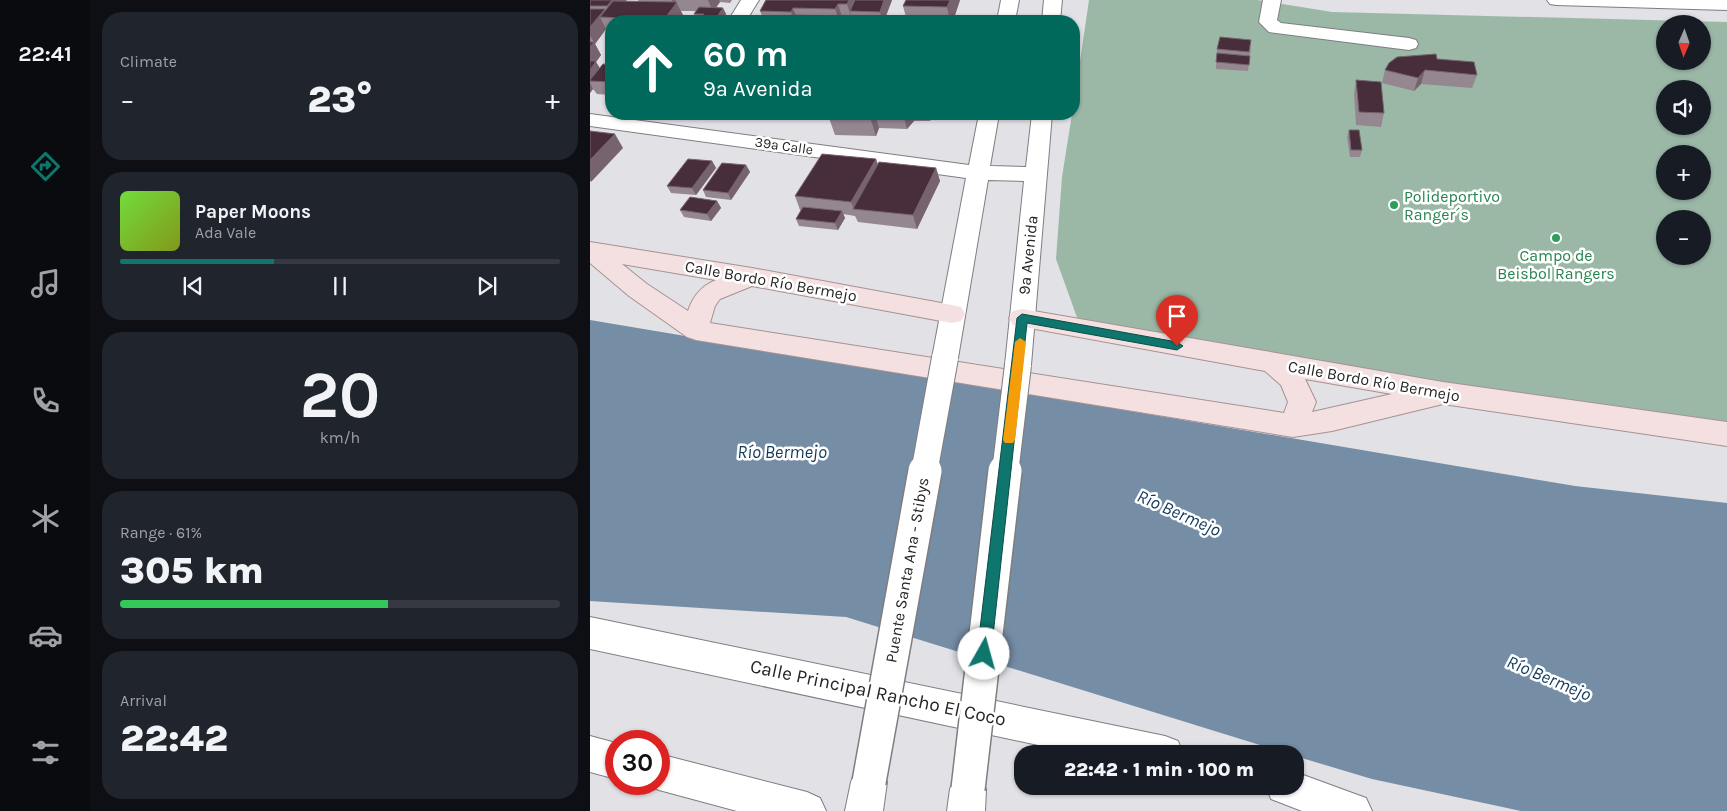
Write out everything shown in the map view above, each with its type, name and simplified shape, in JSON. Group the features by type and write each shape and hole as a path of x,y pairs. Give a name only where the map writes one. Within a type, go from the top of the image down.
{"main road":[{"name":"Calle Bordo Río Bermejo","path":"590,250 752,277 952,314"},
{"path":"590,250 638,290 696,330 1292,426 1332,420 1443,393"},
{"path":"696,330 700,307 715,289 752,277"},
{"name":"Calle Bordo Río Bermejo","path":"1022,318 1443,393 1727,434"},
{"path":"1274,364 1291,378 1302,402 1292,426"}],"street":[{"path":"741,15 750,0"},
{"path":"1007,15 1010,0"},
{"path":"1052,15 1054,0"},
{"path":"1272,0 1268,22 1276,28 1409,44"},
{"path":"1556,0 1727,5"},
{"name":"39a Calle","path":"590,120 679,122 979,173"},
{"path":"952,314 988,120"},
{"name":"9a Avenida","path":"967,800 1018,365 1041,120"},
{"path":"979,173 1036,174"},
{"name":"Puente Santa Ana - Stibys","path":"867,796 952,314"},
{"name":"Calle Principal Rancho El Coco","path":"590,632 1124,745"},
{"path":"590,754 605,758"},
{"path":"670,775 807,811"},
{"path":"1304,793 1352,811"}],"green space":[{"name":"Polideportivo Ranger´s","path":"1089,0 1257,0 1332,12 1656,20 1656,70 1711,70 1711,22 1727,22 1727,426 1676,420 1079,323 1056,259 1062,177 1071,120 1080,120 1080,61"}],"water":[{"name":"Río Bermejo","path":"590,320 1575,486 1727,503 1727,811 1521,811 1372,779 1304,759 1304,745 1260,745 846,617 590,601"}],"building":[{"path":"590,0 612,0 607,6 590,6"},
{"path":"766,0 849,0 847,4 838,4 835,9 793,8 791,12 760,11"},
{"path":"855,0 884,0 880,12 850,11"},
{"path":"906,0 950,0 947,7 903,6"},
{"path":"613,1 677,2 667,15 605,15 605,17 600,17"},
{"path":"699,7 723,8 718,15 694,14"},
{"path":"590,9 605,9 590,27"},
{"path":"1220,37 1251,40 1249,52 1217,49"},
{"path":"1217,53 1250,56 1249,65 1216,62"},
{"path":"1436,54 1437,59 1474,62 1477,75 1425,70 1418,78 1385,70 1389,63 1397,57"},
{"path":"590,61 596,61 590,70"},
{"path":"603,64 605,64 605,82 590,80"},
{"path":"1356,80 1381,82 1384,113 1359,112"},
{"path":"1349,130 1359,130 1362,150 1351,150"},
{"path":"590,131 615,134 590,160"},
{"path":"822,154 876,159 851,202 795,196"},
{"path":"688,159 712,161 692,188 667,186"},
{"path":"879,162 936,168 913,215 853,209"},
{"path":"722,163 746,165 728,193 703,190"},
{"path":"690,197 717,201 707,214 680,210"},
{"path":"803,207 842,211 835,223 796,219"}],"slow traffic":[{"path":"1009,440 1020,342"}],"place":[{"name":"Polideportivo Ranger´s","path":"1394,205"},
{"name":"Campo de Beisbol Rangers","path":"1556,238"}],"route":[{"path":"984,654 1022,318 1177,346"}]}
